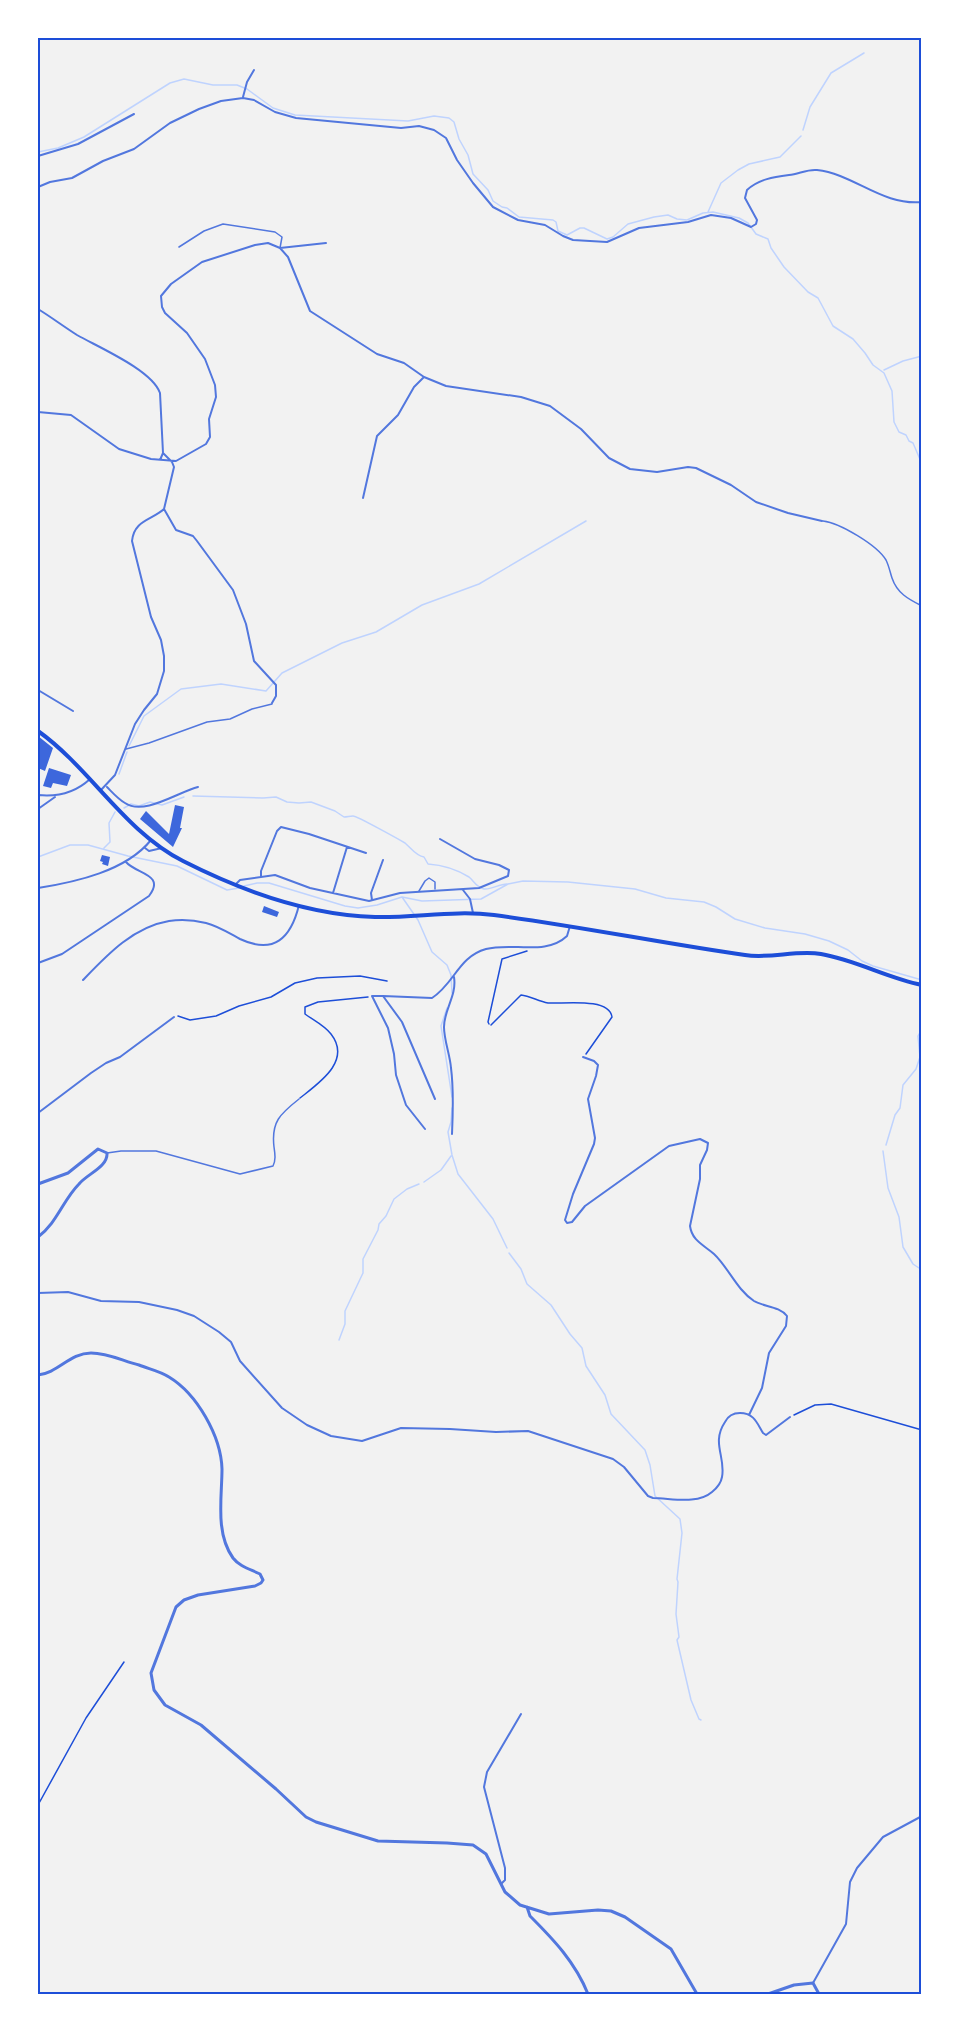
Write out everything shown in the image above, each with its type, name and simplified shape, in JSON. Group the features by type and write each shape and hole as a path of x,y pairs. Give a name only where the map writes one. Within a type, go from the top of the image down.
{"main road":[{"path":"38,731 62,750 131,822 162,848 184,862 238,885 299,905 360,916 473,914 570,926 761,956 821,954 921,985"}],"street":[{"path":"243,98 248,80 255,70"},
{"path":"38,187 72,178 104,161 134,149 170,123 200,108 220,101 243,98 254,100 275,112 296,118 434,129 446,138 457,160 493,207 518,220 545,225 573,240 607,242 639,228 688,222 711,215 731,218 752,227 756,224 757,218 744,196 747,190 758,182 774,176 809,170 833,174 897,201 921,202"},
{"path":"38,156 78,144 134,114"},
{"path":"38,412 71,415 118,449 160,460 172,462 187,456 208,442 209,417 216,391 211,372 202,353 187,333 163,309 161,299 168,286 209,259 269,243 280,248 291,262 310,311 373,352 404,363 446,386 521,397 550,406 581,429 609,458 630,469 657,472 688,467 696,468 731,485 756,502 784,512 822,521"},
{"path":"280,248 326,243"},
{"path":"38,309 90,342 130,363 156,386 160,393 163,453 160,460"},
{"path":"363,498 377,436 398,415 414,387 424,376"},
{"path":"101,790 116,775 138,719 157,694 164,667 162,640 149,613 132,536 142,522 164,509 174,469 172,462 163,453"},
{"path":"164,509 178,531 198,540 233,590 246,624 254,661 274,682 276,694 272,703"},
{"path":"38,690 73,711"},
{"path":"38,808 56,796 79,788 90,779"},
{"path":"106,786 128,805 138,808 198,787"},
{"path":"38,808 38,796 56,796"},
{"path":"261,876 261,871 280,827 366,853"},
{"path":"238,885 240,880 278,875 304,886 358,900 372,901 400,893 481,888 508,877 509,870 475,859 440,839"},
{"path":"38,888 100,872 127,861 139,854 152,840"},
{"path":"333,894 347,847"},
{"path":"145,848 149,851 162,848"},
{"path":"372,901 371,893 383,860"},
{"path":"38,963 62,954 149,896 154,886 151,877 131,867 127,861"},
{"path":"461,889 472,903 473,914"},
{"path":"83,980 116,947 151,926 171,921 200,922 213,925 247,942 268,945 278,942 288,933 299,905"},
{"path":"425,1129 406,1105 396,1075 388,1028 372,996 429,999 452,979 464,961 479,952 500,947 542,946 565,939 570,926"},
{"path":"452,979 454,994 444,1026 454,1095 452,1134"},
{"path":"383,996 402,1022 435,1099"},
{"path":"38,1113 174,1017"},
{"path":"583,1057 594,1061 597,1065 588,1099 595,1138 565,1220 567,1223 572,1222 585,1206 669,1146 700,1139 708,1143 700,1166 700,1179 690,1226 691,1232 698,1242 717,1256 750,1298 762,1305 782,1311 787,1316 786,1326 771,1347 762,1388 749,1415"},
{"path":"38,1184 68,1173 98,1149 107,1153 105,1163 80,1182 52,1224 38,1238"},
{"path":"38,1293 68,1292 100,1301 139,1302 177,1310 194,1317 231,1342 240,1361 282,1408 314,1429 331,1436 362,1441 401,1428 528,1431 613,1459 624,1467 648,1496 657,1498 699,1498 713,1492 722,1477 718,1444 722,1428 730,1415 740,1413 749,1415 757,1421 766,1435 790,1417"},
{"path":"38,1375 51,1372 80,1354 88,1353 105,1354 156,1371 171,1378 190,1395 215,1435 221,1462 222,1517 227,1547 240,1565 260,1574 263,1580 255,1586 191,1597 176,1607 151,1673 154,1690 162,1701 201,1725 310,1820 378,1841 473,1845 486,1854 505,1892 513,1901 549,1914 605,1910 625,1917 671,1949 697,1995"},
{"path":"501,1884 505,1880 505,1868 484,1787 487,1772 521,1714"},
{"path":"813,1983 846,1924 850,1882 857,1868 883,1837 921,1816"},
{"path":"527,1907 530,1916 570,1959 588,1995"},
{"path":"768,1995 805,1982 813,1983"},
{"path":"813,1983 819,1995"}],"lane":[{"path":"179,248 204,231 223,224 275,232 282,237 280,248"},
{"path":"822,521 843,528 881,554 887,562 900,593 921,606"},
{"path":"125,749 149,743 211,720 230,719 272,703"},
{"path":"419,891 429,878 435,882 435,890"},
{"path":"107,1153 120,1150 156,1151 240,1174 266,1169 274,1164 273,1132 276,1123 284,1112 299,1099"}],"path":[{"path":"542,946 502,959 488,1022 491,1025 520,995 544,1002 590,1003 604,1006 610,1011 612,1017 594,1045 583,1057"},
{"path":"174,1017 180,1016 190,1020 216,1016 239,1006 271,997 305,980 349,976 372,977 387,981"},
{"path":"299,1099 326,1077 338,1057 337,1046 332,1035 305,1014 304,1007 329,1000 372,996"},
{"path":"790,1417 815,1405 831,1404 921,1430"},
{"path":"38,1805 86,1718 124,1662"}],"building":[{"path":"38,736 53,748 45,771 38,768"},
{"path":"49,768 71,775 67,786 53,783 51,788 43,786"},
{"path":"175,805 184,807 180,828 182,828 173,847 140,819 146,811 169,834"},
{"path":"102,855 110,857 108,866 100,861"},
{"path":"264,906 279,912 277,917 262,912"}],"waterway":[{"path":"803,130 810,107 831,73 864,53"},
{"path":"38,152 58,148 84,137 170,83 184,79 213,85 237,85 247,89 273,108 295,115 408,121 434,116 449,118 454,122 459,139 468,155 473,174 488,190 493,201 519,217 553,220 556,222 558,231 567,235 584,228 607,239 613,237 628,224 668,215 687,220 703,213 713,212 739,218 748,223 756,234 768,239 771,248 784,267 808,292 818,298 833,326 853,339 873,365 884,373 892,391 894,422 899,432 906,435 913,443 922,464"},
{"path":"708,212 721,183 749,164 780,157 801,136"},
{"path":"884,370 903,361 922,356"},
{"path":"129,746 144,716 181,689 221,684 266,691 282,673 342,643 376,632 422,605 479,584 586,521"},
{"path":"119,774 127,752"},
{"path":"193,796 276,797 287,802 311,802 344,817 353,816 362,820 405,843 424,857 428,864 444,866 459,872 469,877 481,888 489,889 507,884"},
{"path":"124,808 131,804 139,806 150,802 162,805 184,797"},
{"path":"104,848 110,842 109,823 115,812"},
{"path":"38,857 70,845 88,845 177,866 227,890 239,888"},
{"path":"244,886 269,883 358,908 402,897 422,901 481,899 508,884 523,881 568,882 635,889 666,898 704,902 735,919 765,928 805,934 829,941 873,966 922,980"},
{"path":"402,897 418,920 432,952 447,965 451,975 452,993"},
{"path":"447,1008 441,1026 452,1097"},
{"path":"886,1145 895,1115 900,1108 903,1085 916,1069 920,1057 918,1036 922,1029"},
{"path":"452,1108 448,1132 458,1174 493,1219 507,1248"},
{"path":"883,1151 888,1188 899,1217 903,1247 913,1264 922,1270"},
{"path":"424,1182 441,1170 451,1156"},
{"path":"339,1340 345,1324 345,1311 363,1273 363,1259 379,1224 386,1216 394,1199 407,1189 419,1184"},
{"path":"509,1253 521,1269 527,1284 551,1305 582,1348 586,1366 605,1395 611,1414 645,1450 655,1496 680,1519 682,1533 677,1579 676,1614 679,1637 677,1640 691,1700 701,1720"}]}
